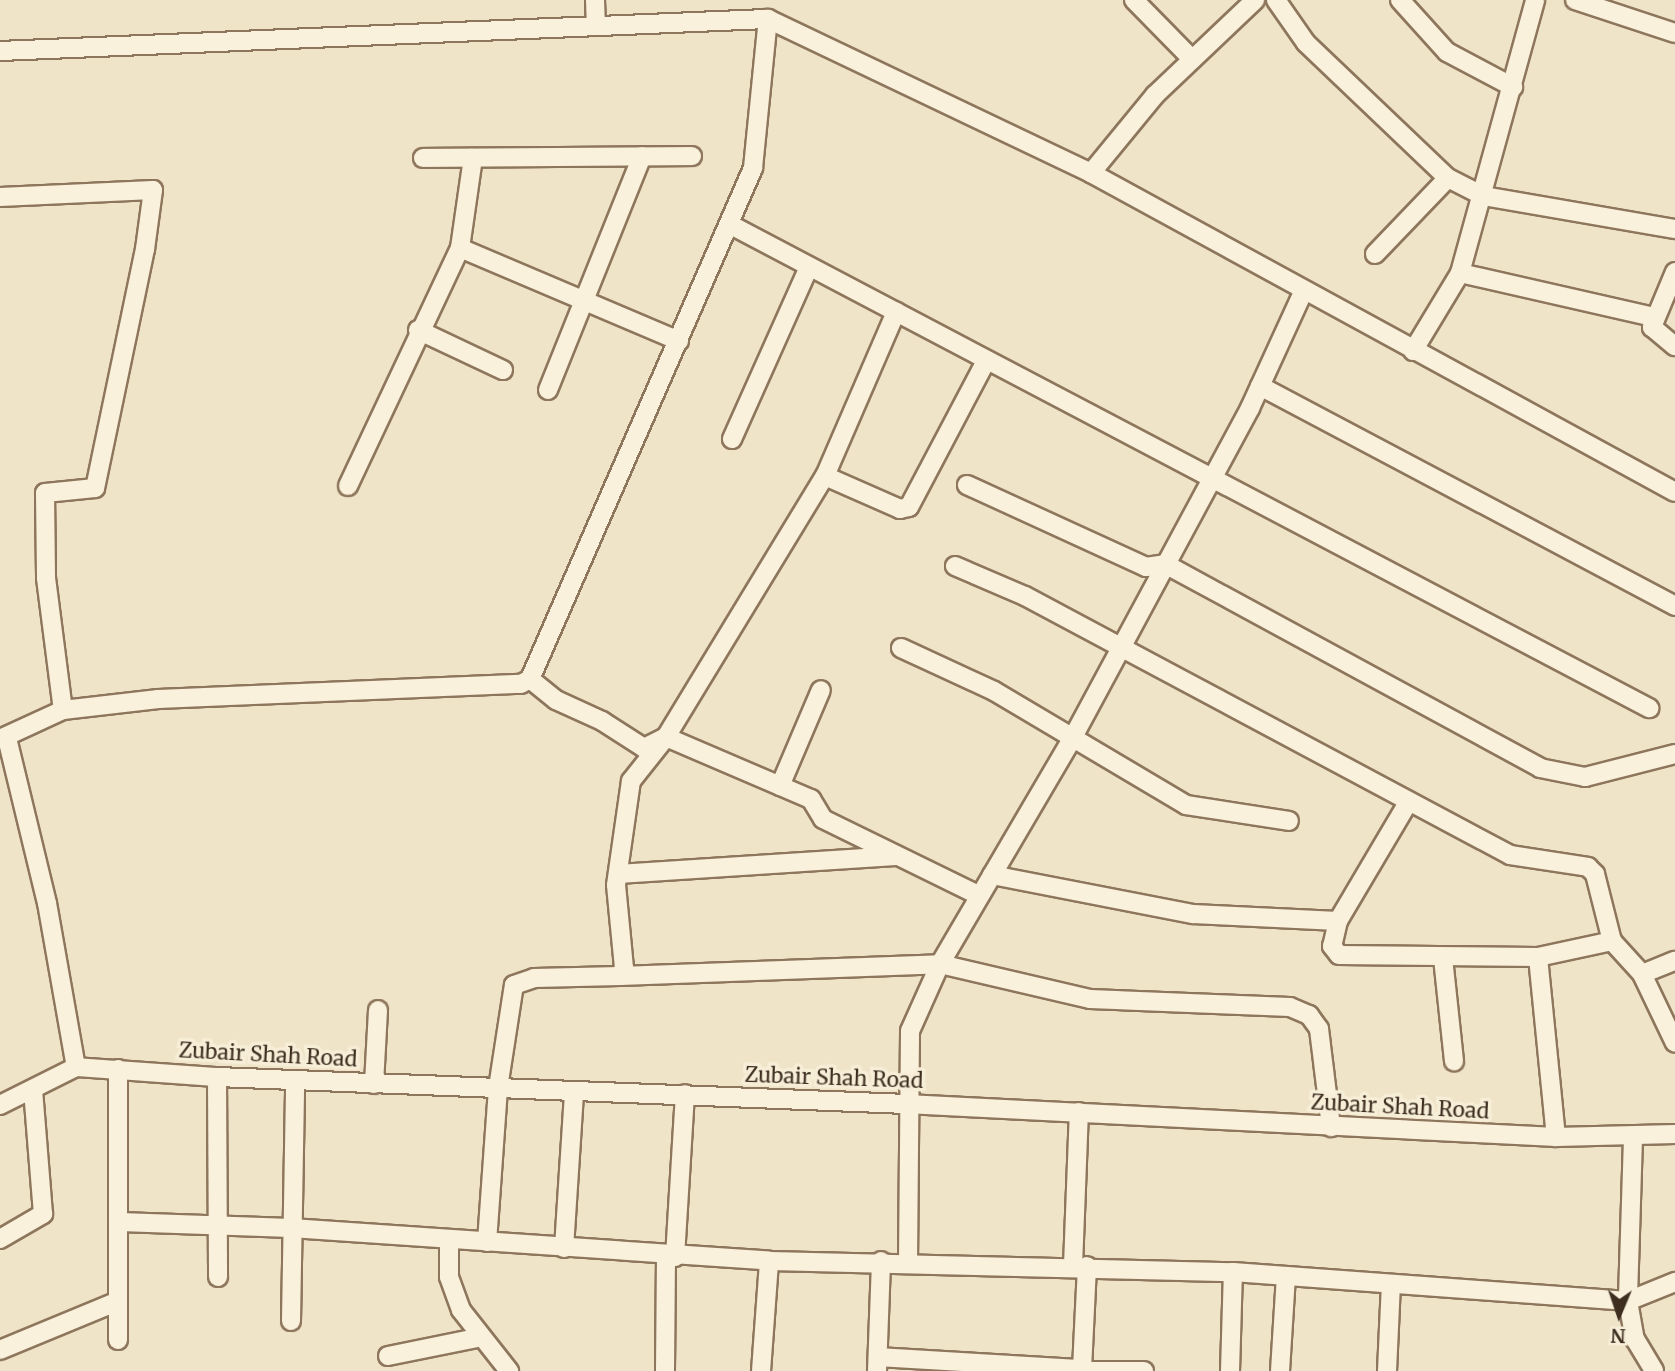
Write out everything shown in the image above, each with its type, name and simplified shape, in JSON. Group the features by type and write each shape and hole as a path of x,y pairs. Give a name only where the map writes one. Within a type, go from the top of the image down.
{"street":[{"path":"595,0 596,26"},
{"path":"1134,0 1192,59"},
{"path":"1091,173 1155,95 1255,0"},
{"path":"1276,0 1306,43 1448,178 1483,196 1675,229"},
{"path":"1400,0 1447,52 1513,87"},
{"path":"1413,351 1460,273 1535,0"},
{"path":"1576,0 1675,33"},
{"path":"0,1105 76,1067 47,903 3,738 63,710 158,699 521,684 530,679 754,168 768,19"},
{"path":"0,51 768,19 1091,173 1303,292 1675,492"},
{"path":"548,390 642,156"},
{"path":"423,159 692,156"},
{"path":"348,486 387,409 418,330 460,247 473,159"},
{"path":"1375,254 1448,178"},
{"path":"0,197 153,190 145,249 95,488 45,493 46,578 63,710"},
{"path":"729,225 986,361 1213,476 1649,708"},
{"path":"460,247 679,341"},
{"path":"733,439 809,267"},
{"path":"1675,272 1653,317 1657,335 1675,346"},
{"path":"1460,273 1653,317"},
{"path":"908,1263 906,1104 910,1031 940,964 1073,737 1213,476 1260,386 1303,292"},
{"path":"620,976 624,968 618,874 631,781 666,737 825,476 896,312"},
{"path":"418,330 503,370"},
{"path":"825,476 900,509 909,507 986,361"},
{"path":"1260,386 1675,606"},
{"path":"967,485 1146,567 1165,564 1540,768 1585,777 1675,754"},
{"path":"955,566 1025,596 1510,855 1588,867 1595,874 1612,941 1642,974 1675,1043"},
{"path":"901,648 994,691 1186,805 1289,821"},
{"path":"530,679 556,700 602,721 644,748 666,737 811,799 823,819 978,895"},
{"path":"780,786 821,690"},
{"path":"1409,801 1338,920 1332,946 1339,954 1443,958 1538,957 1612,941"},
{"path":"618,874 895,856"},
{"path":"992,875 1193,914 1338,920"},
{"path":"1538,957 1556,1137"},
{"path":"1443,958 1454,1061"},
{"path":"1642,974 1675,961"},
{"path":"487,1242 498,1088 514,985 534,978 940,964 1090,999 1290,1007 1309,1016 1319,1029 1331,1127"},
{"path":"374,1084 378,1010"},
{"name":"Zubair Shah Road","path":"76,1067 217,1077 574,1093 685,1094 1556,1137 1633,1138 1675,1133"},
{"path":"118,1069 118,1340"},
{"path":"217,1077 218,1277"},
{"path":"291,1321 295,1080"},
{"path":"0,1239 43,1214 33,1090"},
{"path":"564,1248 574,1093"},
{"path":"665,1371 670,1257 685,1094"},
{"path":"1079,1112 1082,1370"},
{"path":"1633,1138 1628,1301 1635,1339 1654,1371"},
{"path":"120,1222 218,1223 769,1262 881,1261 1233,1272 1628,1301 1675,1282"},
{"path":"449,1240 449,1277 461,1310 509,1371"},
{"path":"881,1261 878,1364 1143,1371"},
{"path":"761,1371 769,1262"},
{"path":"1230,1371 1233,1272"},
{"path":"1280,1371 1286,1276"},
{"path":"1387,1371 1391,1284"},
{"path":"0,1350 116,1301"},
{"path":"388,1356 481,1336"}]}
